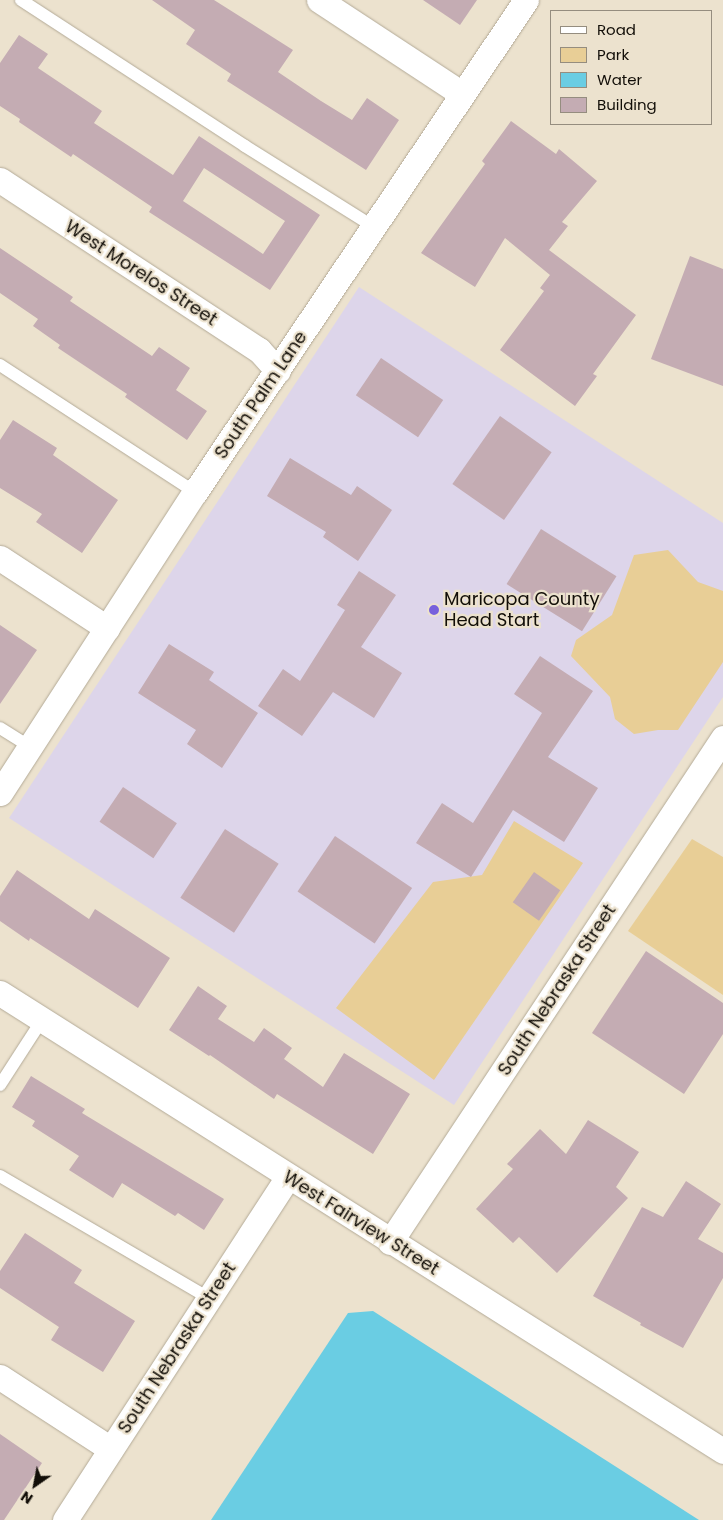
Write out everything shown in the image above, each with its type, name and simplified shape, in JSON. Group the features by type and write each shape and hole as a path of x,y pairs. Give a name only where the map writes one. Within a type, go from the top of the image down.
{"street":[{"path":"319,0 462,94"},
{"name":"South Palm Lane","path":"0,793 195,492 526,0"},
{"name":"West Morelos Street","path":"0,180 259,350 278,371"},
{"path":"0,558 107,628"},
{"name":"South Nebraska Street","path":"390,1242 723,738"},
{"name":"West Fairview Street","path":"0,993 390,1242 723,1451"},
{"name":"South Nebraska Street","path":"65,1520 288,1177"},
{"path":"0,1377 111,1449"}],"lane":[{"path":"21,0 245,146 374,227"},
{"path":"0,365 195,492"},
{"path":"0,728 30,747"},
{"path":"0,1085 42,1020"},
{"path":"0,1176 209,1298"}],"shaded area":[{"name":"Maricopa County Head Start","path":"359,287 723,523 723,697 454,1105 9,818"}],"green space":[{"path":"668,550 698,582 723,591 723,662 678,730 658,730 634,734 615,719 610,697 571,656 576,640 612,615 634,555"},
{"path":"514,821 583,863 434,1080 336,1008 433,882 482,875"},
{"path":"692,839 723,857 723,995 628,931"}],"water":[{"path":"373,1311 699,1520 211,1520 348,1313"}],"building":[{"path":"152,0 214,0 293,50 278,72 321,101 352,120 367,98 399,120 366,170 227,81 231,74 186,44 195,30"},
{"path":"423,0 477,0 460,25"},
{"path":"19,35 48,54 38,68 102,111 94,123 173,175 199,136 320,215 270,290 149,212 152,207 73,154 71,157 19,122 20,119 0,106 0,63","holes":["204,168 285,221 263,254 183,201"]},
{"path":"511,121 556,154 559,149 597,181 562,222 568,226 549,250 636,315 593,374 597,376 575,406 500,350 544,291 540,288 550,275 505,238 475,287 421,253 485,164 482,161"},
{"path":"0,248 73,297 70,301 152,356 159,347 190,368 176,390 207,411 187,440 125,397 127,394 58,348 60,345 33,326 38,319 0,293"},
{"path":"690,256 723,269 723,386 651,359"},
{"path":"381,358 443,400 418,437 356,395"},
{"path":"500,416 552,452 504,520 452,484"},
{"path":"13,420 57,448 53,455 118,500 82,553 36,522 42,514 0,488 0,440"},
{"path":"290,458 351,495 357,486 392,510 358,561 323,537 326,532 267,496"},
{"path":"541,529 616,576 582,631 507,584"},
{"path":"359,571 396,595 361,647 402,673 374,718 333,692 302,736 258,706 283,669 300,681 345,610 337,605"},
{"path":"0,625 37,650 0,704"},
{"path":"169,644 214,672 209,680 258,713 222,768 187,744 196,730 138,693"},
{"path":"540,656 593,691 548,757 598,788 564,842 513,810 471,877 416,843 442,803 473,823 542,713 514,694"},
{"path":"123,787 177,823 153,858 100,822"},
{"path":"225,829 279,864 234,933 180,898"},
{"path":"335,836 412,888 375,944 298,892"},
{"path":"17,870 89,919 95,909 170,958 138,1008 30,938 29,941 0,921 0,896"},
{"path":"534,872 560,890 539,921 513,902"},
{"path":"646,951 723,1003 723,1034 684,1094 592,1033"},
{"path":"198,986 227,1006 218,1019 254,1042 264,1028 292,1048 284,1059 323,1087 344,1053 410,1094 373,1154 277,1094 274,1099 210,1055 169,1030"},
{"path":"31,1076 85,1109 82,1113 224,1199 204,1230 178,1213 175,1216 122,1183 113,1198 69,1170 79,1156 32,1126 35,1121 12,1107"},
{"path":"588,1120 639,1152 616,1187 628,1198 557,1273 519,1237 513,1243 476,1209 513,1169 507,1164 540,1129 566,1154"},
{"path":"686,1181 721,1204 698,1239 723,1253 723,1278 683,1348 640,1325 641,1323 593,1296 642,1207 663,1217"},
{"path":"25,1233 82,1270 74,1283 135,1321 103,1372 51,1340 59,1327 0,1288 0,1271"},
{"path":"0,1434 42,1463 4,1520 0,1520"}],"place":[{"name":"Maricopa County Head Start","path":"434,610"}]}
